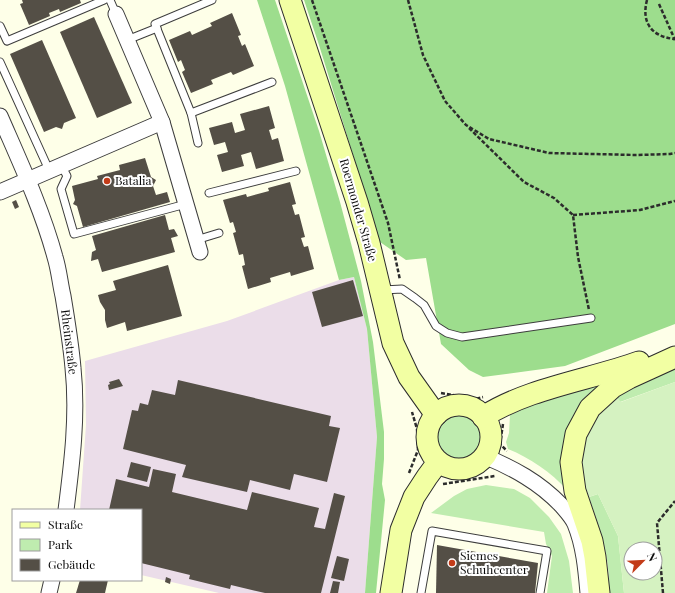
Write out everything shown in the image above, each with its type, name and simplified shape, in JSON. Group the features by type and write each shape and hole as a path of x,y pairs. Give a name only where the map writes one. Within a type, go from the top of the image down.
{"main road":[{"name":"Roermonder Straße","path":"290,0 357,202 381,291 393,343 409,377 430,407"},
{"path":"489,413 489,447 484,456 477,463 467,468 457,469 447,467 438,462 431,454 427,444 427,433 430,423 430,407 444,409 455,406 465,406 489,413 540,392 629,366 663,354 675,347"},
{"path":"599,593 592,541 575,491 571,462 576,434 590,408 613,387 675,357"},
{"path":"391,593 401,530 414,497 438,462"}],"street":[{"path":"116,14 162,122 198,246"},
{"name":"Rheinstraße","path":"0,116 27,180 56,258 66,317 73,368 74,441 66,509"},
{"path":"0,192 162,122"},
{"path":"484,456 530,479 549,493 568,512 575,523 582,546 588,593"},
{"path":"49,593 52,581"}],"lane":[{"path":"0,26 7,40 104,0"},
{"path":"110,0 116,14"},
{"path":"198,143 190,113 155,24 212,0"},
{"path":"127,40 156,28"},
{"path":"0,62 55,168 67,176 61,188 74,234 186,204"},
{"path":"190,113 272,82"},
{"path":"209,193 296,171"},
{"path":"198,246 219,233"},
{"path":"381,291 402,289 424,305 436,326 446,333 462,337 591,318"},
{"path":"421,593 432,531 546,551 540,593"}],"path":[{"path":"408,0 423,55 445,101 466,125 524,182 554,198 573,215 578,257 591,318"},
{"path":"647,0 645,7 648,24 653,32 675,40"},
{"path":"660,4 675,40"},
{"path":"466,125 489,139 549,153 636,155 675,153"},
{"path":"573,215 640,210 675,201"},
{"path":"407,479 418,450 417,429 412,410 430,407 435,392 475,399 488,396 489,413 504,425 501,433 500,444 508,452"},
{"path":"439,485 500,476"},
{"path":"662,593 657,523 675,501"}],"shaded area":[{"path":"354,277 367,329 377,437 365,593 219,593 142,575 142,509 80,509 86,425 85,361 227,321 339,280"}],"green space":[{"path":"257,0 275,0 319,131 361,281 373,342 384,432 382,484 385,500 376,593 365,593 377,437 367,329 354,277 339,280 285,86"},
{"path":"304,0 675,0 675,324 565,366 483,377 469,370 441,344 426,258 406,260 380,242"},
{"path":"675,362 675,382 620,402 613,393"},
{"path":"675,382 675,593 624,593 618,536 598,494 589,497 584,487 577,450 590,419 613,393 621,402"},
{"path":"595,384 599,391 567,490 540,466 508,449 506,442 509,433 510,415 525,407"},
{"path":"454,415 464,415 472,419 478,425 482,433 482,443 478,451 472,457 464,461 454,461 446,457 440,451 436,443 436,433 440,425 446,419"},
{"path":"486,485 514,489 530,498 549,517 561,534 569,561 573,593 547,593 552,556 546,544 544,532 431,513 454,496 467,489"},
{"path":"598,494 618,536 624,593 608,593 608,568 604,544 589,497"}],"building":[{"path":"22,0 80,0 81,3 60,12 59,9 49,13 50,16 29,25 20,4 23,3"},
{"path":"232,13 241,35 238,36 242,46 245,44 254,66 233,75 231,72 211,80 213,84 191,93 182,72 185,70 181,60 178,62 169,40 190,31 192,35 212,26 210,23"},
{"path":"94,17 132,103 97,118 60,32"},
{"path":"42,40 76,118 64,123 62,129 56,127 44,132 10,54"},
{"path":"269,106 275,128 269,130 272,140 278,138 284,161 256,169 251,152 241,155 244,166 222,172 217,155 228,152 225,142 214,145 209,128 232,122 235,133 245,130 240,114"},
{"path":"145,158 151,177 156,180 153,186 156,195 167,192 170,202 83,227 77,206 73,204 75,200 72,186 98,179 97,176 120,170 119,165"},
{"path":"290,182 296,204 292,205 295,215 299,214 305,237 301,238 304,247 308,246 314,269 291,276 290,272 270,278 271,282 248,289 242,266 245,265 243,254 239,255 233,233 236,232 233,222 230,223 223,200 246,194 247,197 269,191 268,188"},
{"path":"16,200 19,207 15,209 12,202"},
{"path":"165,215 169,230 174,229 178,236 171,238 175,252 102,272 98,259 91,261 92,252 96,250 92,236"},
{"path":"168,265 182,316 127,331 125,322 107,328 105,310 98,295 116,290 113,281"},
{"path":"353,280 363,316 322,327 312,292"},
{"path":"119,379 123,386 109,390 109,382"},
{"path":"178,380 331,416 329,426 340,428 327,482 294,474 290,490 250,480 247,492 182,477 186,465 123,449 132,410 138,411 140,403 148,405 152,390 175,395"},
{"path":"131,462 151,467 147,482 127,477"},
{"path":"153,469 176,474 172,492 247,510 252,492 319,508 314,527 325,529 334,493 345,496 321,593 265,593 231,585 230,589 189,579 190,575 142,563 142,509 109,509 116,479 149,487"},
{"path":"437,545 538,563 535,593 436,593"},
{"path":"337,556 349,559 344,581 331,578"},
{"path":"166,577 171,579 170,584 165,582"},
{"path":"80,581 108,581 105,593 76,593"},
{"path":"333,581 340,582 338,593 330,593"}],"place":[{"name":"Batalia","path":"107,181"},
{"name":"Siemes Schuhcenter","path":"452,563"}]}
